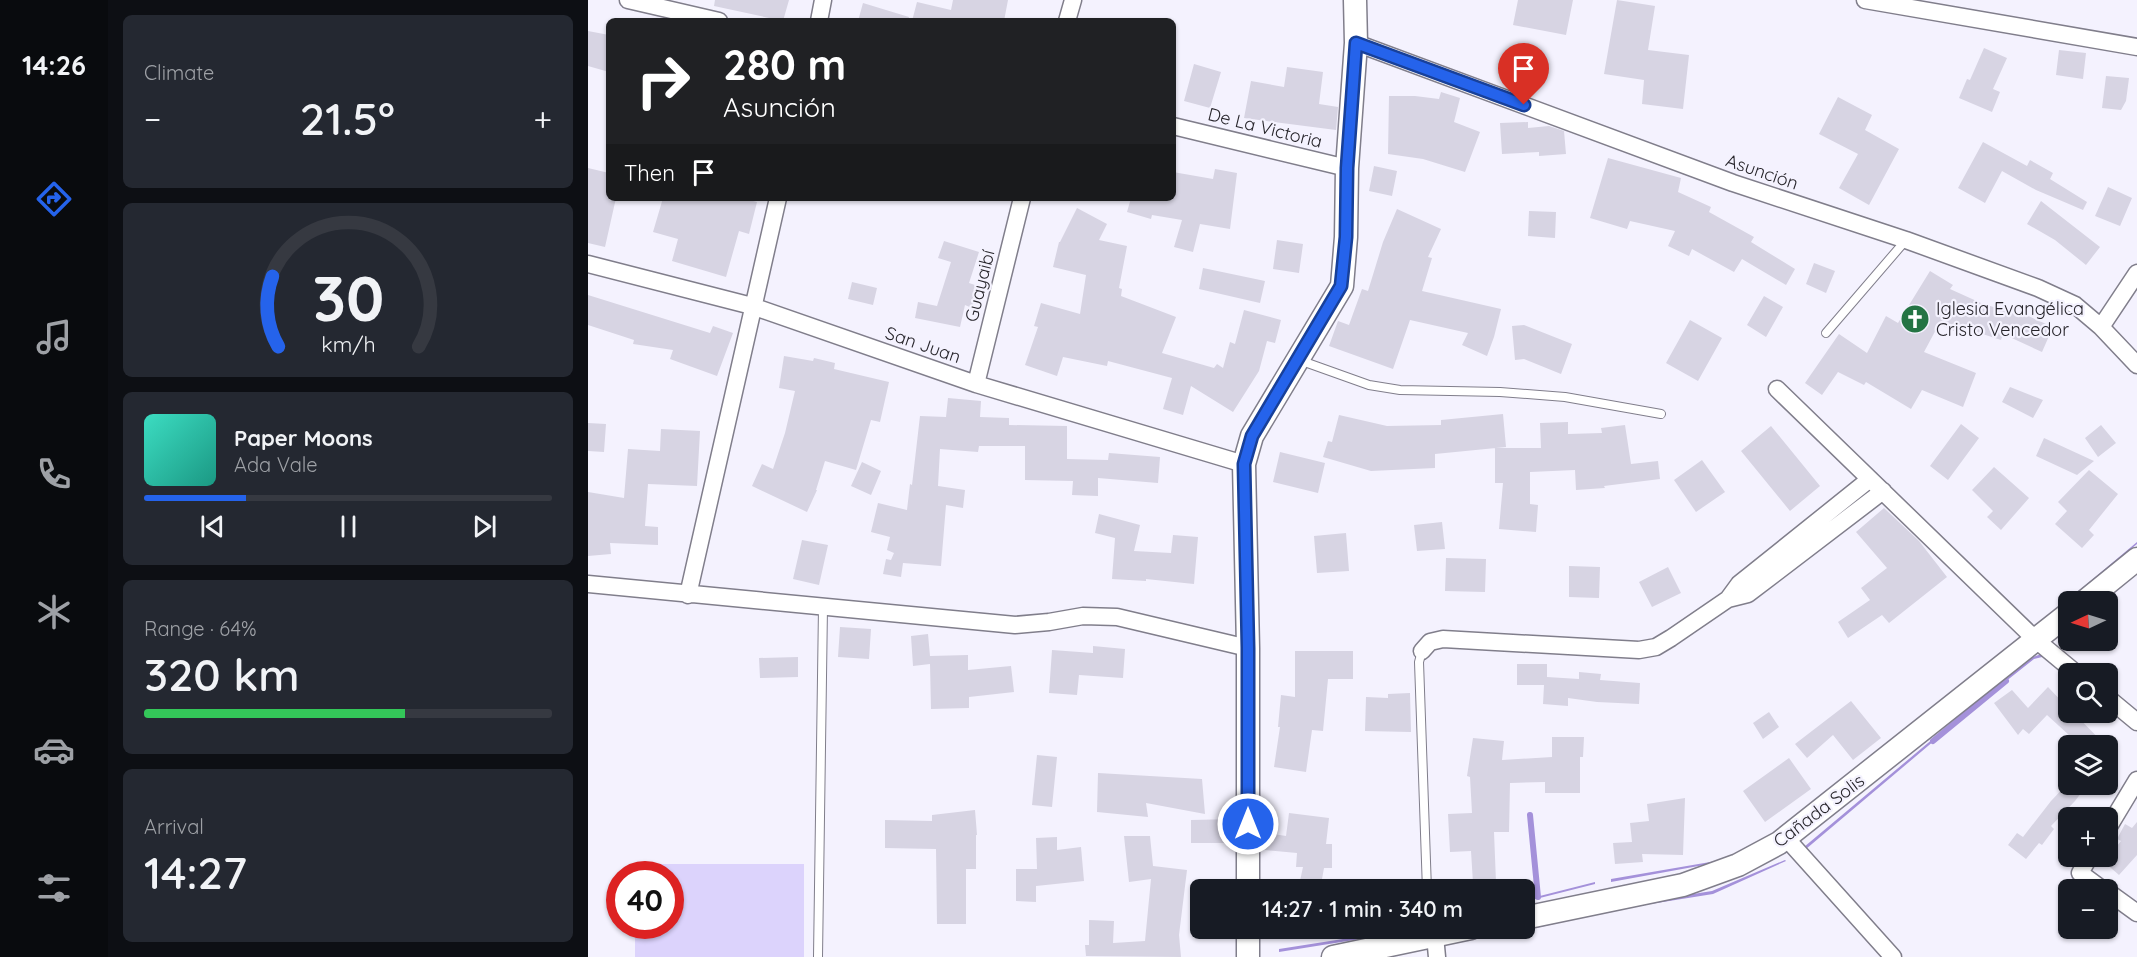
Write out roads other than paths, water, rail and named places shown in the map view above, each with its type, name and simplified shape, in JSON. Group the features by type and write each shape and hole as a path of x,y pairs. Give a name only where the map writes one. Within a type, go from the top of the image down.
{"street":[{"path":"628,0 706,18"},
{"path":"820,18 824,0"},
{"path":"1068,18 1072,0"},
{"path":"1248,879 1248,648 1244,464 1252,436 1341,286 1346,237 1347,168 1356,43 1355,0"},
{"path":"1865,0 2137,47"},
{"name":"Asunción","path":"1356,43 1733,183 1905,240 2038,288 2075,305 2101,327 2137,365"},
{"name":"De La Victoria","path":"1176,127 1347,168"},
{"path":"688,595 777,201"},
{"name":"Guayaibí","path":"976,384 1021,201"},
{"name":"San Juan","path":"588,264 752,306 976,384 1244,464"},
{"path":"2101,327 2137,273"},
{"path":"1778,388 2036,640 2064,663"},
{"path":"1728,599 1739,584 1870,479"},
{"path":"1422,651 1430,642 1443,639 1639,650 1656,647 1728,599 1748,594 1883,491"},
{"path":"2098,591 2137,559"},
{"path":"588,584 1015,626 1083,616 1117,617 1248,648"},
{"name":"Cañada Solis","path":"1535,916 1683,885 1738,865 1786,838 2058,622"},
{"path":"2118,706 2137,722"},
{"path":"2118,811 2137,780"},
{"path":"1786,838 1893,957"},
{"path":"2084,867 2080,873 2088,879"},
{"path":"2118,899 2137,913"},
{"path":"1248,939 1248,957"},
{"path":"1333,957 1432,940"}],"lane":[{"path":"1826,333 1905,240"},
{"path":"1299,360 1369,385 1400,390 1500,392 1565,397 1661,414"},
{"path":"818,957 823,607"},
{"path":"1422,651 1419,662 1427,879"}],"waterway":[{"path":"1933,741 2006,681"},
{"path":"1530,815 1538,897"}],"place":[{"name":"Iglesia Evangélica Cristo Vencedor","path":"1915,319"}]}
